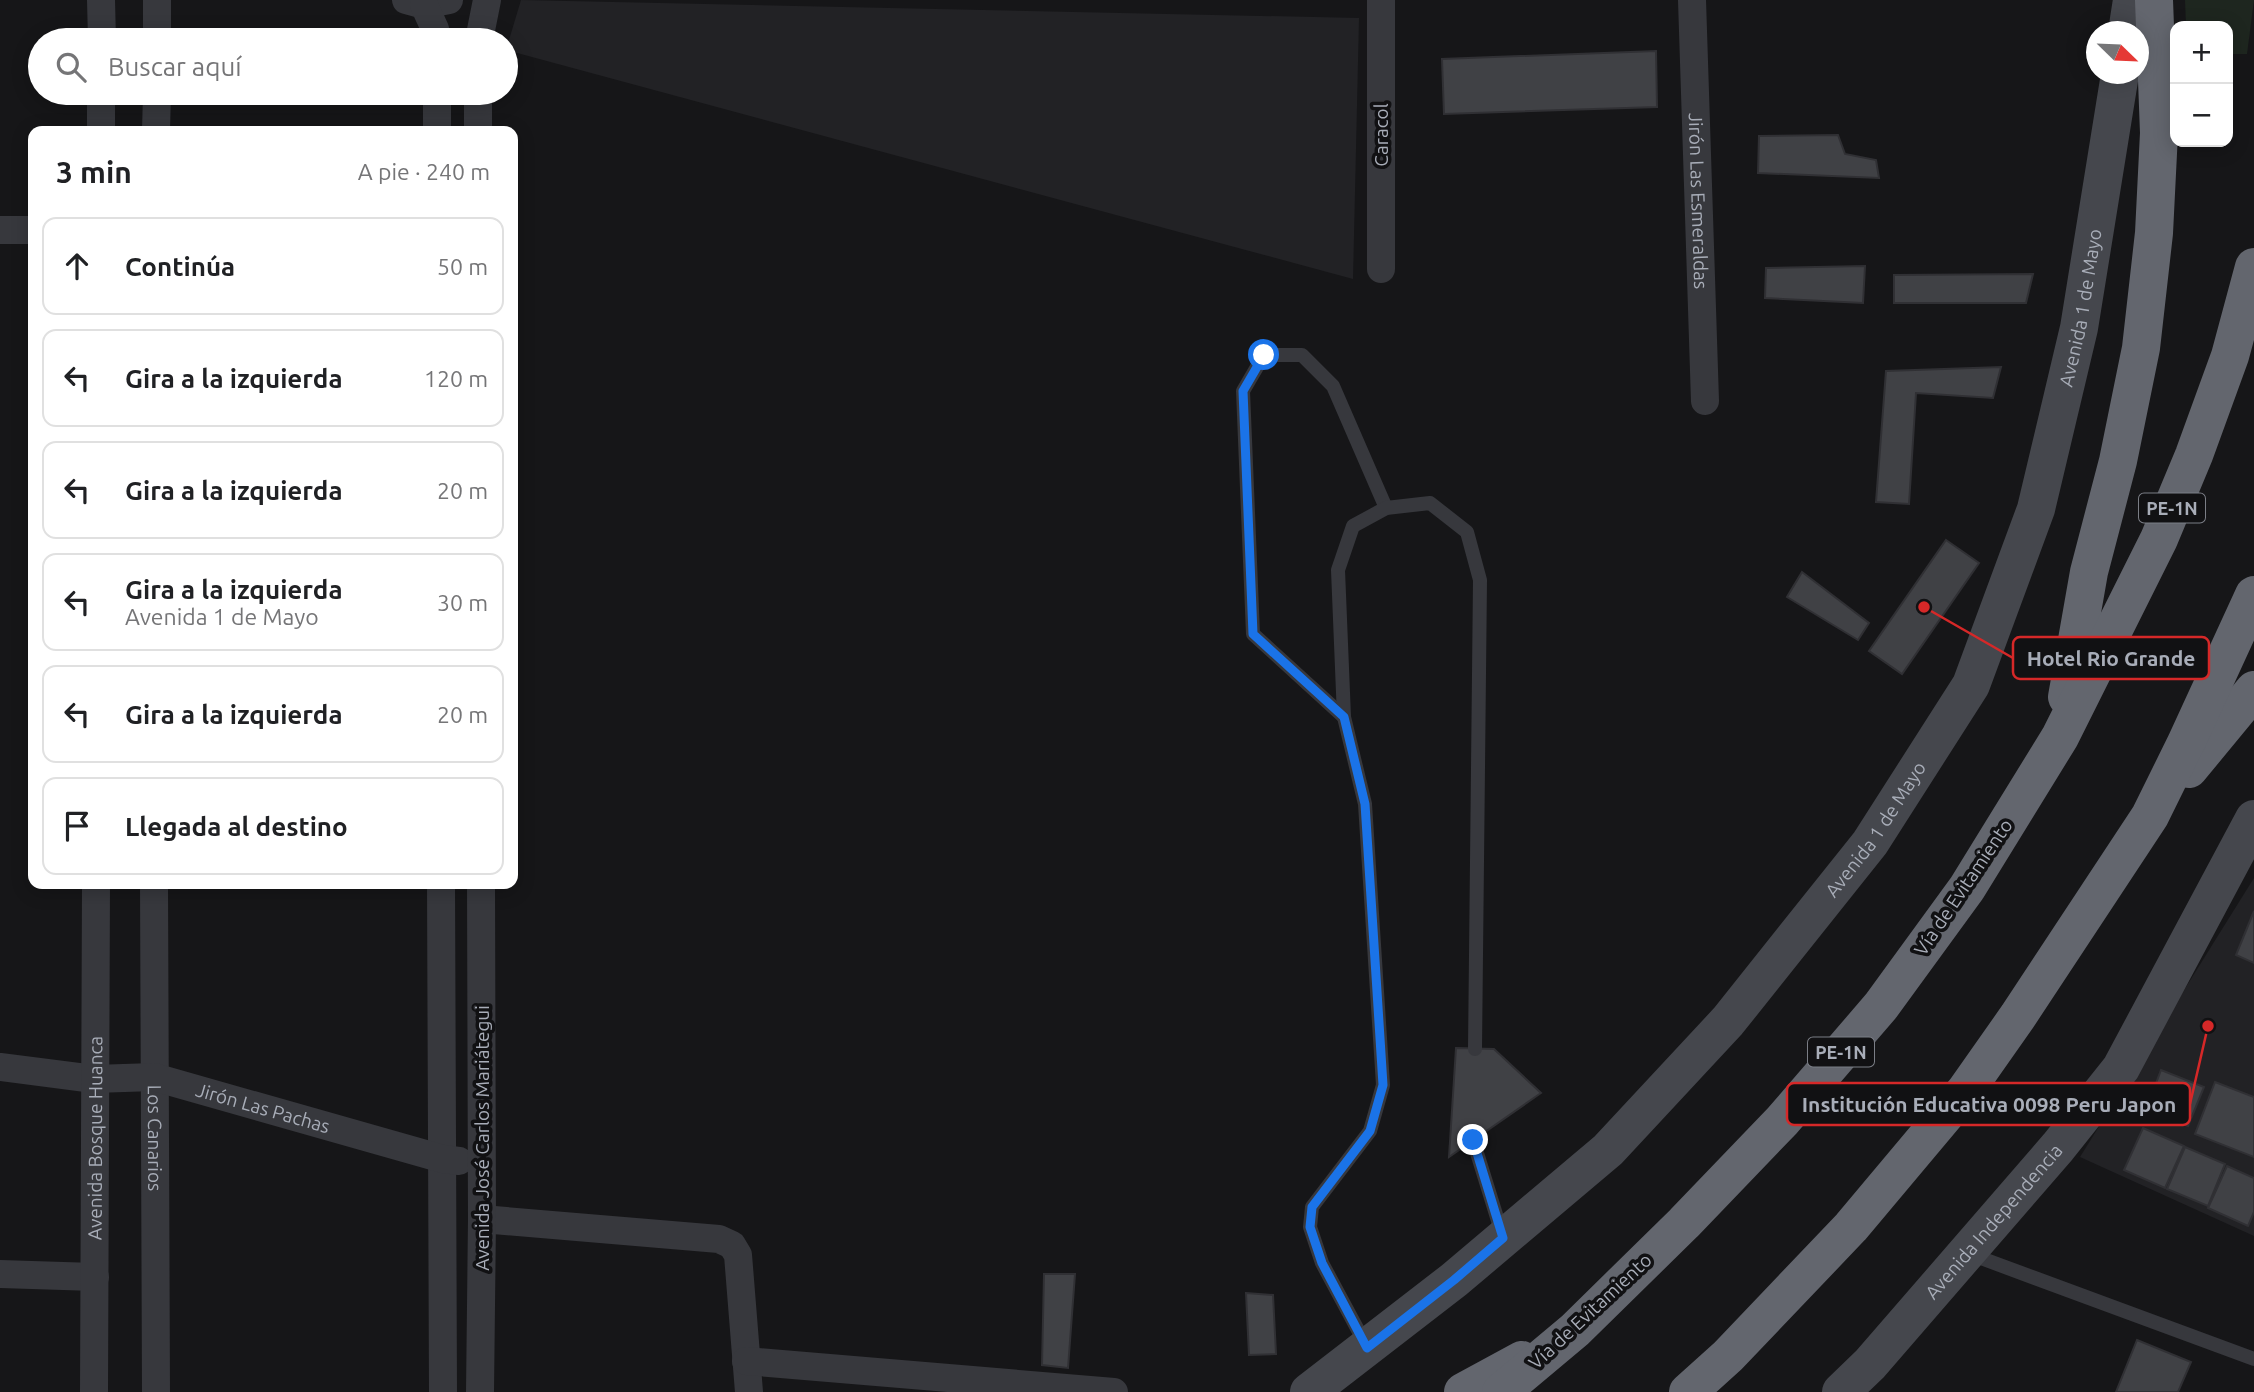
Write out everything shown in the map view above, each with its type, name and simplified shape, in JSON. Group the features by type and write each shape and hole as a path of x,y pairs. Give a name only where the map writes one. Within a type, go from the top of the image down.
{"highway":[{"path":"2060,737 2089,572 2118,461 2141,348 2154,233 2159,133 2154,0"},
{"name":"Vía de Evitamiento","path":"1501,1392 1576,1330 1782,1121 1881,1006 1966,888 2060,737 2159,539 2194,455 2230,356 2254,267"},
{"path":"2150,816 2254,595"},
{"path":"1688,1392 1728,1356 1851,1227 1966,1090 2150,816 2254,690"},
{"path":"1463,1392 1576,1330"}],"main road":[{"path":"2129,21 2132,0"},
{"name":"Avenida 1 de Mayo","path":"1309,1392 1454,1280 1608,1150 1728,1021 1870,843 1970,685 2036,509 2079,328 2118,84"},
{"name":"Avenida Independencia","path":"1842,1392 1968,1253 2121,1068 2254,819"}],"street":[{"path":"101,0 102,28"},
{"path":"157,0 157,28"},
{"path":"481,28 487,0"},
{"name":"Caracol","path":"1381,0 1381,269"},
{"name":"Jirón Las Esmeraldas","path":"1692,0 1705,401"},
{"path":"426,2 435,28"},
{"path":"101,105 101,126"},
{"path":"156,126 157,105"},
{"path":"437,126 438,105"},
{"path":"478,105 478,126"},
{"path":"0,230 28,230"},
{"name":"Avenida Bosque Huanca","path":"94,1392 96,889"},
{"name":"Los Canarios","path":"154,889 156,1392"},
{"name":"Avenida José Carlos Mariátegui","path":"441,889 443,1392"},
{"name":"Avenida José Carlos Mariátegui","path":"480,1392 481,889"},
{"name":"Jirón Las Pachas","path":"0,1067 94,1079 154,1077 443,1159 482,1164"},
{"path":"482,1219 719,1239 732,1245 738,1255 749,1392"},
{"path":"0,1274 94,1277"},
{"path":"746,1361 1114,1392"}],"lane":[{"path":"1344,717 1253,634 1243,391 1264,355 1302,355 1333,386 1386,508"},
{"path":"1367,1348 1322,1263 1310,1227 1312,1207 1370,1131 1383,1085 1365,804 1344,717 1338,570 1353,526 1386,508 1430,502 1467,532 1480,580 1475,1049"},
{"path":"1473,1140 1503,1238"},
{"path":"1968,1253 2254,1359"}],"shaded area":[{"path":"521,0 1359,18 1353,279 518,53 518,28 513,28"},
{"path":"2185,0 2254,0 2247,54 2233,54 2233,21 2186,21"},
{"path":"2254,878 2254,1236 2080,1157"}],"building":[{"path":"1656,51 1657,107 1444,114 1442,59"},
{"path":"1838,135 1845,154 1876,160 1879,178 1758,173 1759,136"},
{"path":"1865,266 1863,303 1765,298 1766,268"},
{"path":"2033,274 2026,303 1894,303 1894,275"},
{"path":"2001,367 1993,398 1916,393 1909,504 1876,502 1886,371"},
{"path":"1946,540 1979,563 1902,674 1869,651"},
{"path":"1802,572 1869,623 1858,640 1787,597"},
{"path":"2254,911 2254,963 2236,955"},
{"path":"1456,1048 1494,1049 1541,1093 1449,1157"},
{"path":"2161,1070 2204,1087 2188,1126 2146,1110"},
{"path":"2215,1082 2254,1097 2254,1157 2195,1134"},
{"path":"2143,1128 2184,1146 2165,1188 2124,1170"},
{"path":"2185,1147 2225,1164 2208,1206 2167,1189"},
{"path":"2227,1166 2254,1178 2254,1212 2248,1226 2208,1208"},
{"path":"1044,1274 1075,1274 1068,1368 1042,1365"},
{"path":"1246,1293 1273,1295 1276,1354 1249,1355"},
{"path":"2137,1340 2191,1362 2178,1392 2116,1392"}],"place":[{"name":"Hotel Rio Grande","path":"1924,607"},
{"name":"Institución Educativa 0098 Peru Japon","path":"2208,1026"}],"route":[{"path":"1264,355 1243,391 1253,634 1344,717 1365,804 1383,1085 1370,1131 1312,1207 1310,1227 1322,1263 1367,1348 1503,1238 1473,1140"}]}
